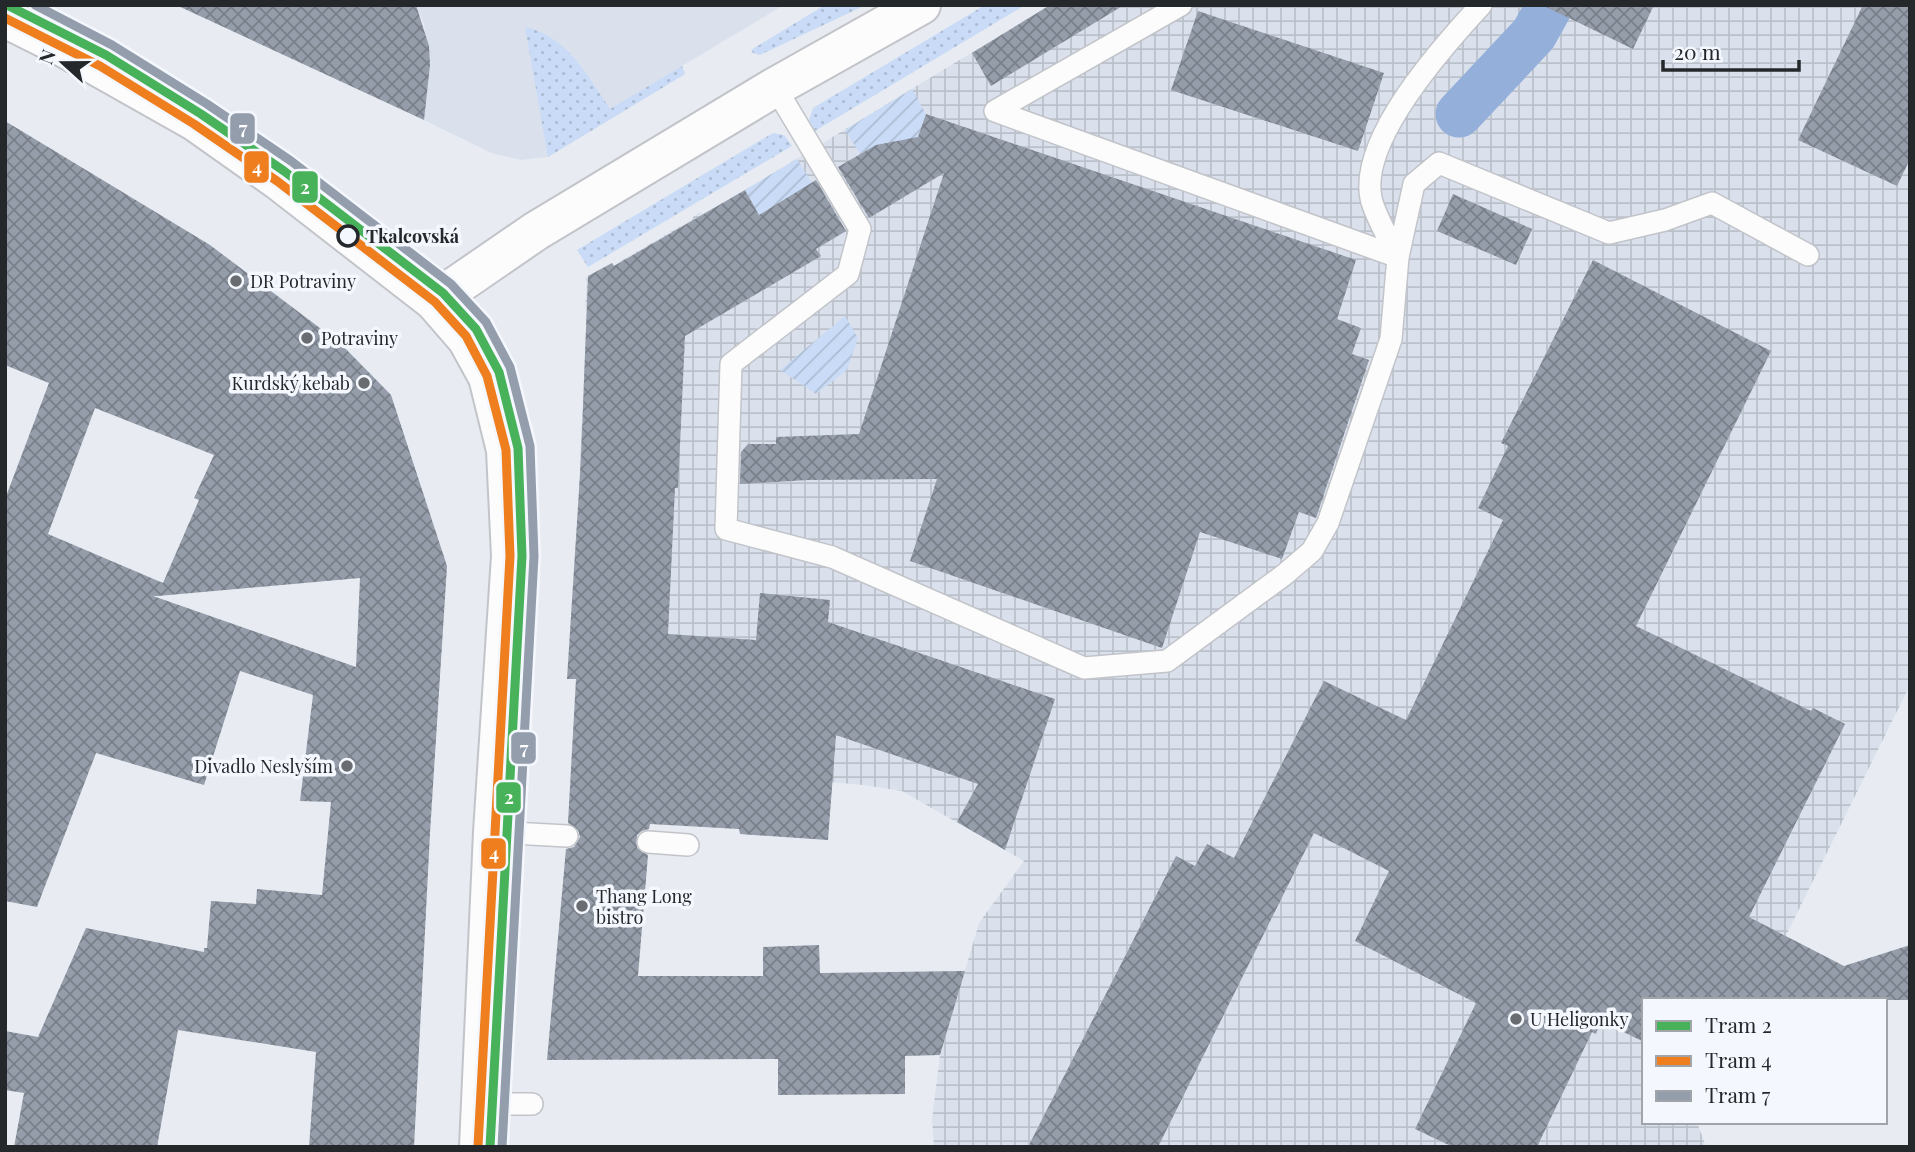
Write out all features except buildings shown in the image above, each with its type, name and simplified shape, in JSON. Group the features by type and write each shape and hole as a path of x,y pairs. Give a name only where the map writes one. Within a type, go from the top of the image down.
{"street":[{"path":"434,301 536,231 775,87 921,5"},
{"path":"5,18 65,48 196,122 278,180 434,301 467,339 488,377 506,450 511,556 479,1147"}],"lane":[{"path":"1181,5 995,111 1398,257"},
{"path":"1398,257 1371,198 1371,166 1378,147 1409,91 1448,40 1480,5"},
{"path":"775,87 860,229 848,274 731,364 726,528 832,556 1084,668 1167,661 1284,575 1312,551 1328,523 1391,339 1398,257 1414,184 1439,163 1609,233 1665,220 1712,203 1808,255"},
{"path":"494,832 567,836"},
{"path":"649,842 688,845"},
{"path":"481,1104 533,1104"}],"shaded area":[{"path":"416,5 784,5 682,66 685,74 548,157 521,160 491,153 420,118 426,101 430,65 424,25"},
{"path":"825,5 866,5 760,55 751,50"},
{"path":"985,5 1025,5 815,131 809,120 813,108"},
{"path":"1050,5 1910,5 1910,685 1755,998 1642,998 1642,1124 1698,1124 1706,1147 934,1147 932,1119 940,1055 979,923 1024,861 902,791 684,769 667,653 674,486 579,490 587,306 585,307 585,278 614,265 693,219 700,212 703,214"},
{"path":"525,27 540,32 565,48 585,71 610,109 682,66 685,74 548,157"},
{"path":"912,89 926,114 916,143 887,144 860,154 845,130"},
{"path":"773,133 784,135 792,146 588,267 577,250"},
{"path":"797,159 812,183 759,215 745,190"},
{"path":"845,316 858,338 847,370 816,394 780,370"}],"waterway":[{"path":"1459,114 1534,34 1550,5"}],"tram line":[{"name":"2","path":"7,5 106,55 201,114 284,171 443,293 476,329 499,372 518,448 522,556 490,1147"},
{"name":"7","path":"35,5 112,45 207,104 291,161 451,284 486,322 510,367 530,446 534,556 502,1147"},
{"name":"4","path":"5,18 100,66 194,124 277,181 435,302 466,336 487,376 506,450 510,556 478,1146"}],"place":[{"name":"Tkalcovská","path":"348,236"},
{"name":"DR Potraviny","path":"236,281"},
{"name":"Potraviny","path":"307,338"},
{"name":"Kurdský kebab","path":"364,383"},
{"name":"Divadlo Neslyším","path":"347,766"},
{"name":"Thang Long bistro","path":"582,906"},
{"name":"U Heligonky","path":"1516,1019"}]}
